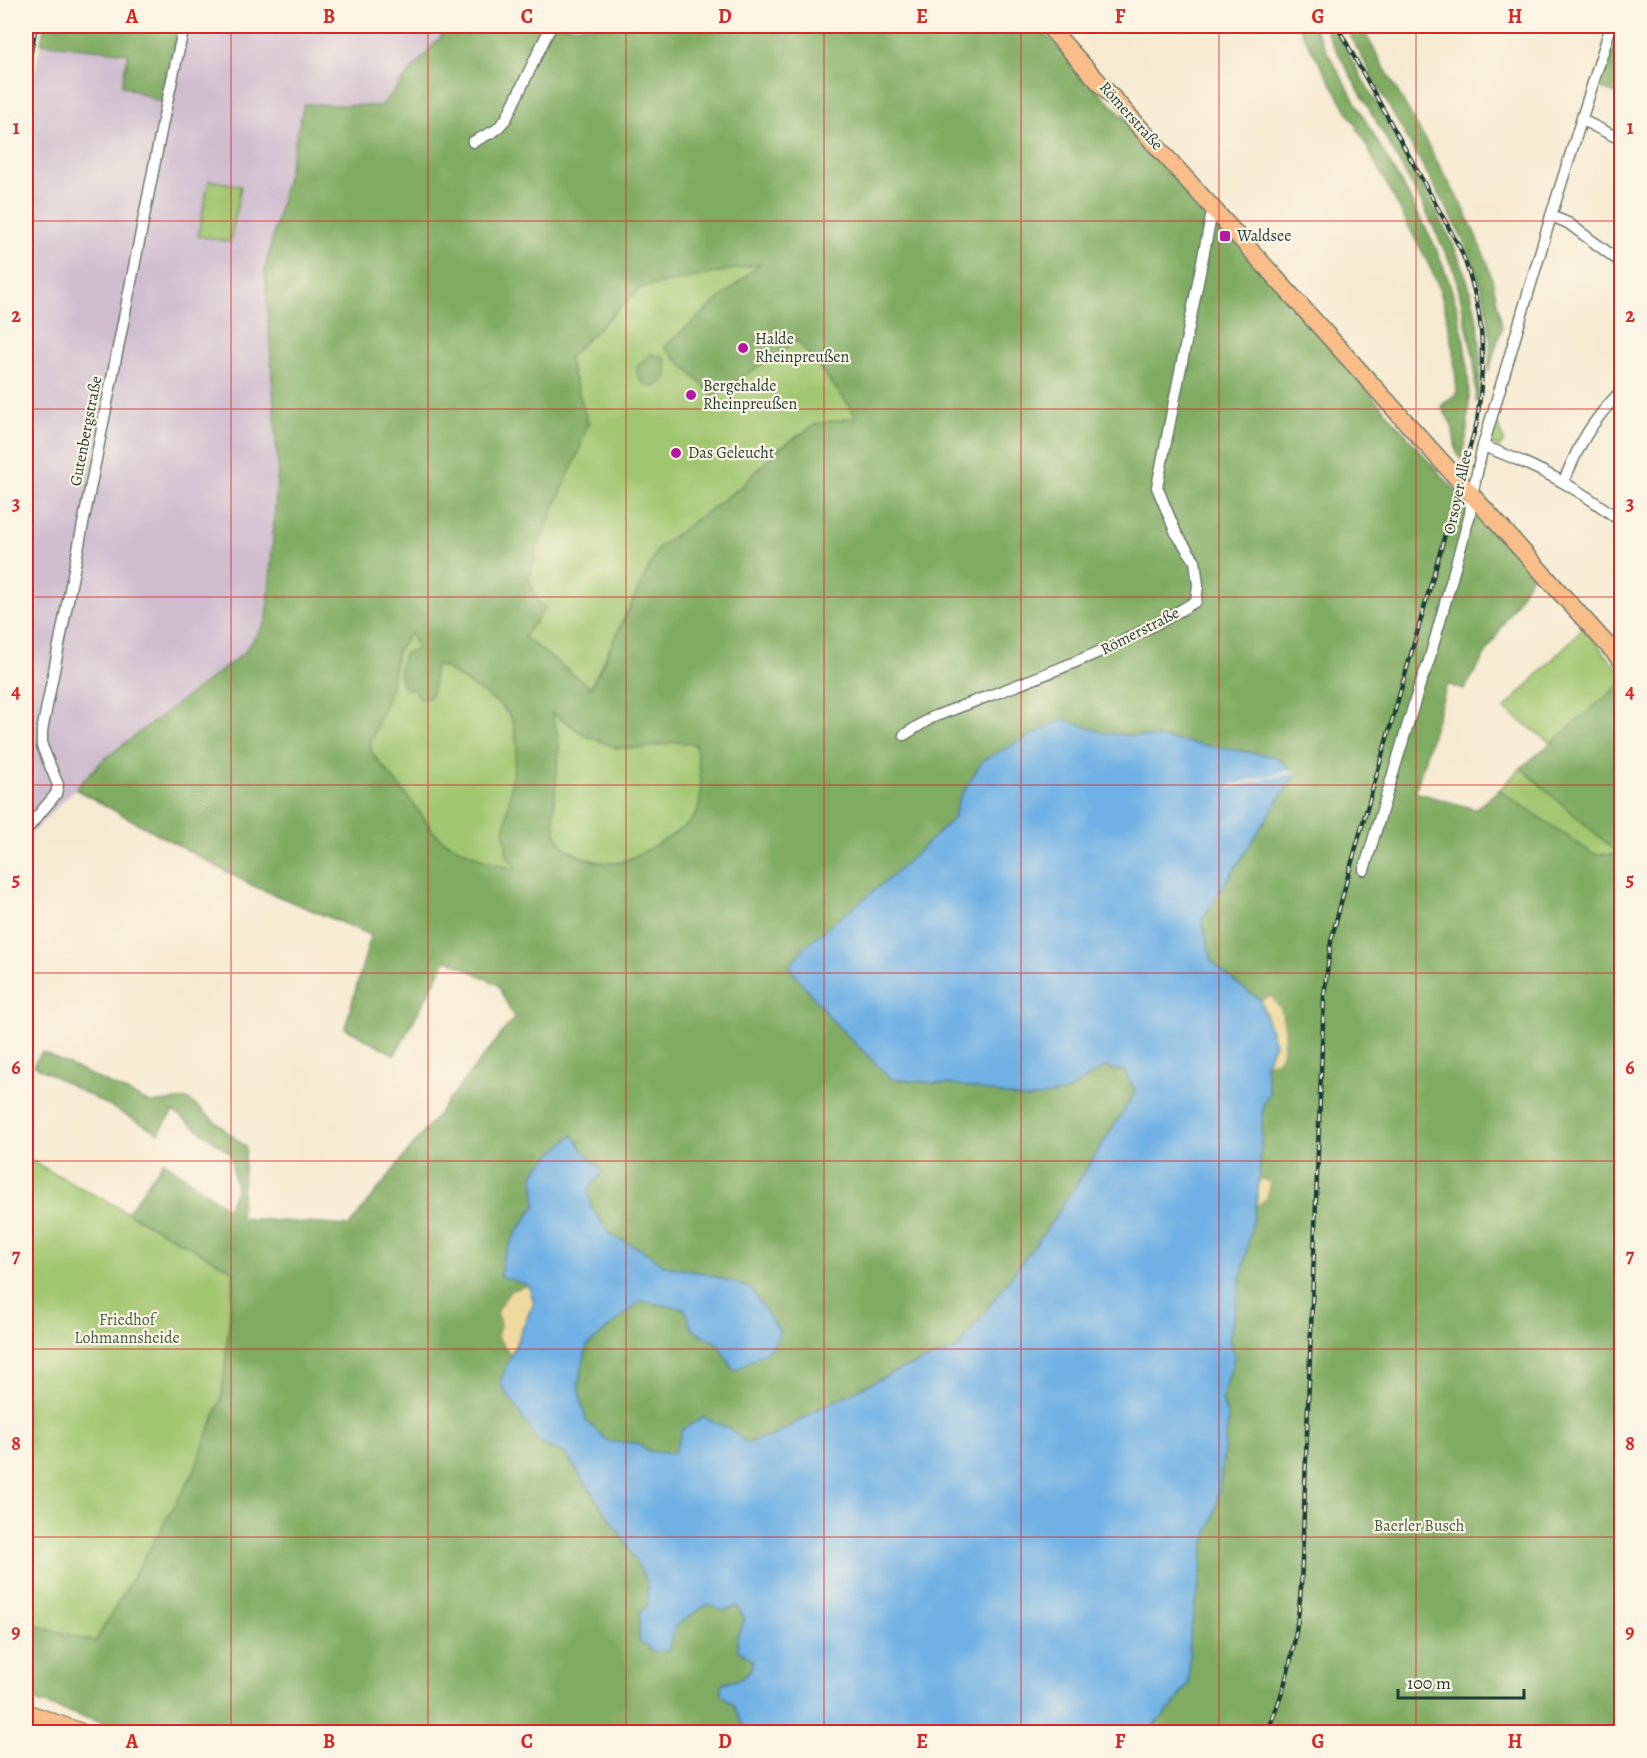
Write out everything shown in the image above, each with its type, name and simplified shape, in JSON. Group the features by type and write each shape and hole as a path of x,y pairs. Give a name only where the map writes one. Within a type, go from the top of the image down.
{"highway":[{"path":"26,1713 79,1732"}],"main road":[{"name":"Römerstraße","path":"1048,26 1622,661"}],"street":[{"name":"Gutenbergstraße","path":"26,830 56,794 58,785 42,746 42,731 162,123 184,26"},
{"path":"473,142 496,130 506,119 551,26"},
{"name":"Orsoyer Allee","path":"1364,870 1428,664 1470,514 1483,446 1551,216 1611,26"},
{"path":"1582,120 1622,140"},
{"name":"Römerstraße","path":"904,735 930,718 1089,657 1163,622 1196,601 1198,585 1195,561 1176,533 1157,487 1213,207"},
{"path":"1551,216 1568,223 1622,263"},
{"path":"1564,481 1579,445 1600,412 1622,390"},
{"path":"1483,446 1521,460 1564,481 1622,522"}],"shaded area":[{"path":"179,26 450,26 381,106 304,104 267,620 243,654 104,759 26,839 26,113 41,43 128,53 160,102"}],"green space":[{"path":"44,26 178,26 160,102 122,85 128,53 41,43"},
{"name":"Baerler Busch","path":"450,26 1038,26 1217,217 1433,466 1533,574 1464,690 1447,684 1415,792 1475,809 1499,790 1592,853 1621,856 1621,1732 1147,1732 1171,1708 1189,1683 1189,1637 1204,1546 1217,1504 1228,1420 1222,1398 1235,1355 1229,1339 1258,1193 1263,1105 1269,1093 1265,1064 1275,1044 1261,1000 1242,988 1212,962 1202,919 1295,774 1277,757 1166,739 1104,733 1063,719 959,799 953,819 891,877 891,1079 1066,1092 1104,1067 1124,1071 1136,1092 1050,1225 957,1349 894,1372 819,1409 775,1435 745,1444 730,1429 696,1446 672,1453 660,1453 649,1450 638,1443 609,1442 586,1421 578,1385 587,1346 641,1301 685,1309 692,1329 718,1344 734,1370 780,1332 750,1288 704,1273 665,1266 641,1249 611,1236 591,1207 588,1189 603,1172 585,1153 573,1135 534,1175 536,1205 517,1232 503,1258 528,1285 540,1444 565,1453 623,1538 647,1581 648,1605 639,1641 655,1652 675,1626 708,1604 724,1611 737,1606 745,1619 737,1636 753,1661 752,1667 739,1681 734,1706 757,1732 129,1732 26,1698 26,1623 95,1642 193,1474 222,1396 234,1271 127,1213 164,1161 227,1208 236,1190 230,1153 173,1111 159,1133 33,1065 42,1052 150,1103 188,1099 246,1147 240,1218 349,1226 514,1018 497,984 447,959 395,1055 345,1028 371,935 251,885 75,789 104,759 243,654 267,620 278,468 265,270 304,104 381,106","holes":["760,264 664,347 714,396 797,340 857,417 816,424 778,449 742,486 659,547 591,688 524,637 545,608 538,602 529,578 539,543 578,454 588,423 568,358 640,288","411,633 417,649 405,653 400,666 400,675 404,689 414,689 421,699 429,698 433,690 435,665 445,668 508,712 515,727 517,747 504,834 507,856 517,869 488,862 444,841 433,831 372,753 370,745 390,690 397,651","552,713 587,736 617,748 643,748 675,742 695,744 701,783 697,812 692,820 679,831 621,862 605,863 587,859 570,851 559,840 554,820 558,736"]},
{"path":"1298,26 1313,26 1427,230 1440,258 1457,307 1466,358 1469,409 1462,460 1457,455 1452,425 1441,406 1457,393 1453,347 1439,287 1356,126"},
{"path":"1323,26 1333,26 1441,219 1462,266 1476,317 1480,344 1480,374 1476,403 1474,359 1455,273 1424,207"},
{"path":"1345,26 1361,26 1466,213 1487,262 1502,327 1488,373 1490,342 1487,311 1468,252 1440,196"},
{"path":"1621,26 1621,96 1600,88"},
{"path":"209,180 241,186 230,242 198,236"},
{"path":"761,263 665,346 714,396 797,340 857,417 816,424 778,449 742,486 659,547 590,688 523,637 545,608 538,602 529,578 539,543 588,423 568,358 640,288"},
{"path":"651,354 663,357 666,363 667,376 656,387 642,382 637,372 637,367"},
{"path":"1497,423 1504,441 1499,448 1491,444"},
{"path":"1583,628 1621,672 1621,684 1551,743 1504,709"},
{"path":"411,632 417,649 414,689 433,690 434,664 445,668 499,704 513,720 517,747 504,834 519,870 488,862 444,841 433,831 372,753 370,745 390,690 397,651"},
{"path":"1621,684 1621,856 1521,768"},
{"path":"551,712 587,736 643,748 675,742 695,744 701,793 697,812 692,820 658,844 621,862 596,861 570,850 559,839 554,819 559,744"},
{"path":"1521,768 1621,856 1592,853 1499,790"},
{"name":"Friedhof Lohmannsheide","path":"26,1158 234,1270 222,1396 193,1474 95,1642 26,1623"}],"sand":[{"path":"1271,996 1281,1009 1285,1030 1282,1054 1276,1061 1265,1064 1275,1044 1261,1000"},
{"path":"1259,1178 1270,1182 1267,1198 1255,1207"},
{"path":"528,1285 534,1302 511,1355 497,1337 500,1325 497,1310 510,1291"}],"water":[{"path":"1063,719 1104,733 1166,739 1277,757 1295,774 1202,920 1212,962 1242,988 1261,1000 1275,1044 1265,1064 1269,1093 1263,1105 1258,1193 1229,1339 1235,1355 1222,1398 1228,1420 1217,1504 1204,1546 1189,1637 1189,1683 1171,1708 1147,1732 757,1732 742,1725 734,1706 721,1694 722,1683 742,1678 752,1666 753,1660 738,1650 737,1636 745,1619 737,1606 724,1611 708,1604 675,1626 669,1650 655,1652 639,1641 640,1612 648,1605 647,1581 623,1538 565,1453 540,1444 500,1383 534,1302 528,1285 500,1276 503,1258 517,1232 536,1205 533,1175 540,1165 573,1135 585,1153 603,1172 588,1190 591,1207 611,1236 641,1249 665,1266 704,1273 750,1288 780,1332 771,1349 734,1371 718,1344 692,1329 685,1309 641,1301 587,1346 578,1385 586,1421 609,1442 638,1443 647,1451 674,1454 682,1430 703,1417 730,1429 746,1443 775,1435 819,1409 894,1372 957,1349 1050,1225 1136,1092 1124,1071 1104,1067 1066,1092 1026,1099 958,1085 891,1079 831,1019 789,967 806,945 891,877 953,819 959,799 983,760"}],"pier":[{"path":"1294,770 1298,775 1294,772 1230,788 1229,786"}],"railway":[{"path":"26,77 36,26"},
{"path":"1267,1732 1281,1697 1290,1661 1301,1587 1324,995 1331,941 1477,422 1482,376 1479,313 1460,248 1337,26"}],"place":[{"name":"Waldsee","path":"1225,236"},
{"name":"Halde Rheinpreußen","path":"743,348"},
{"name":"Bergehalde Rheinpreußen","path":"691,395"},
{"name":"Das Geleucht","path":"676,453"}]}
